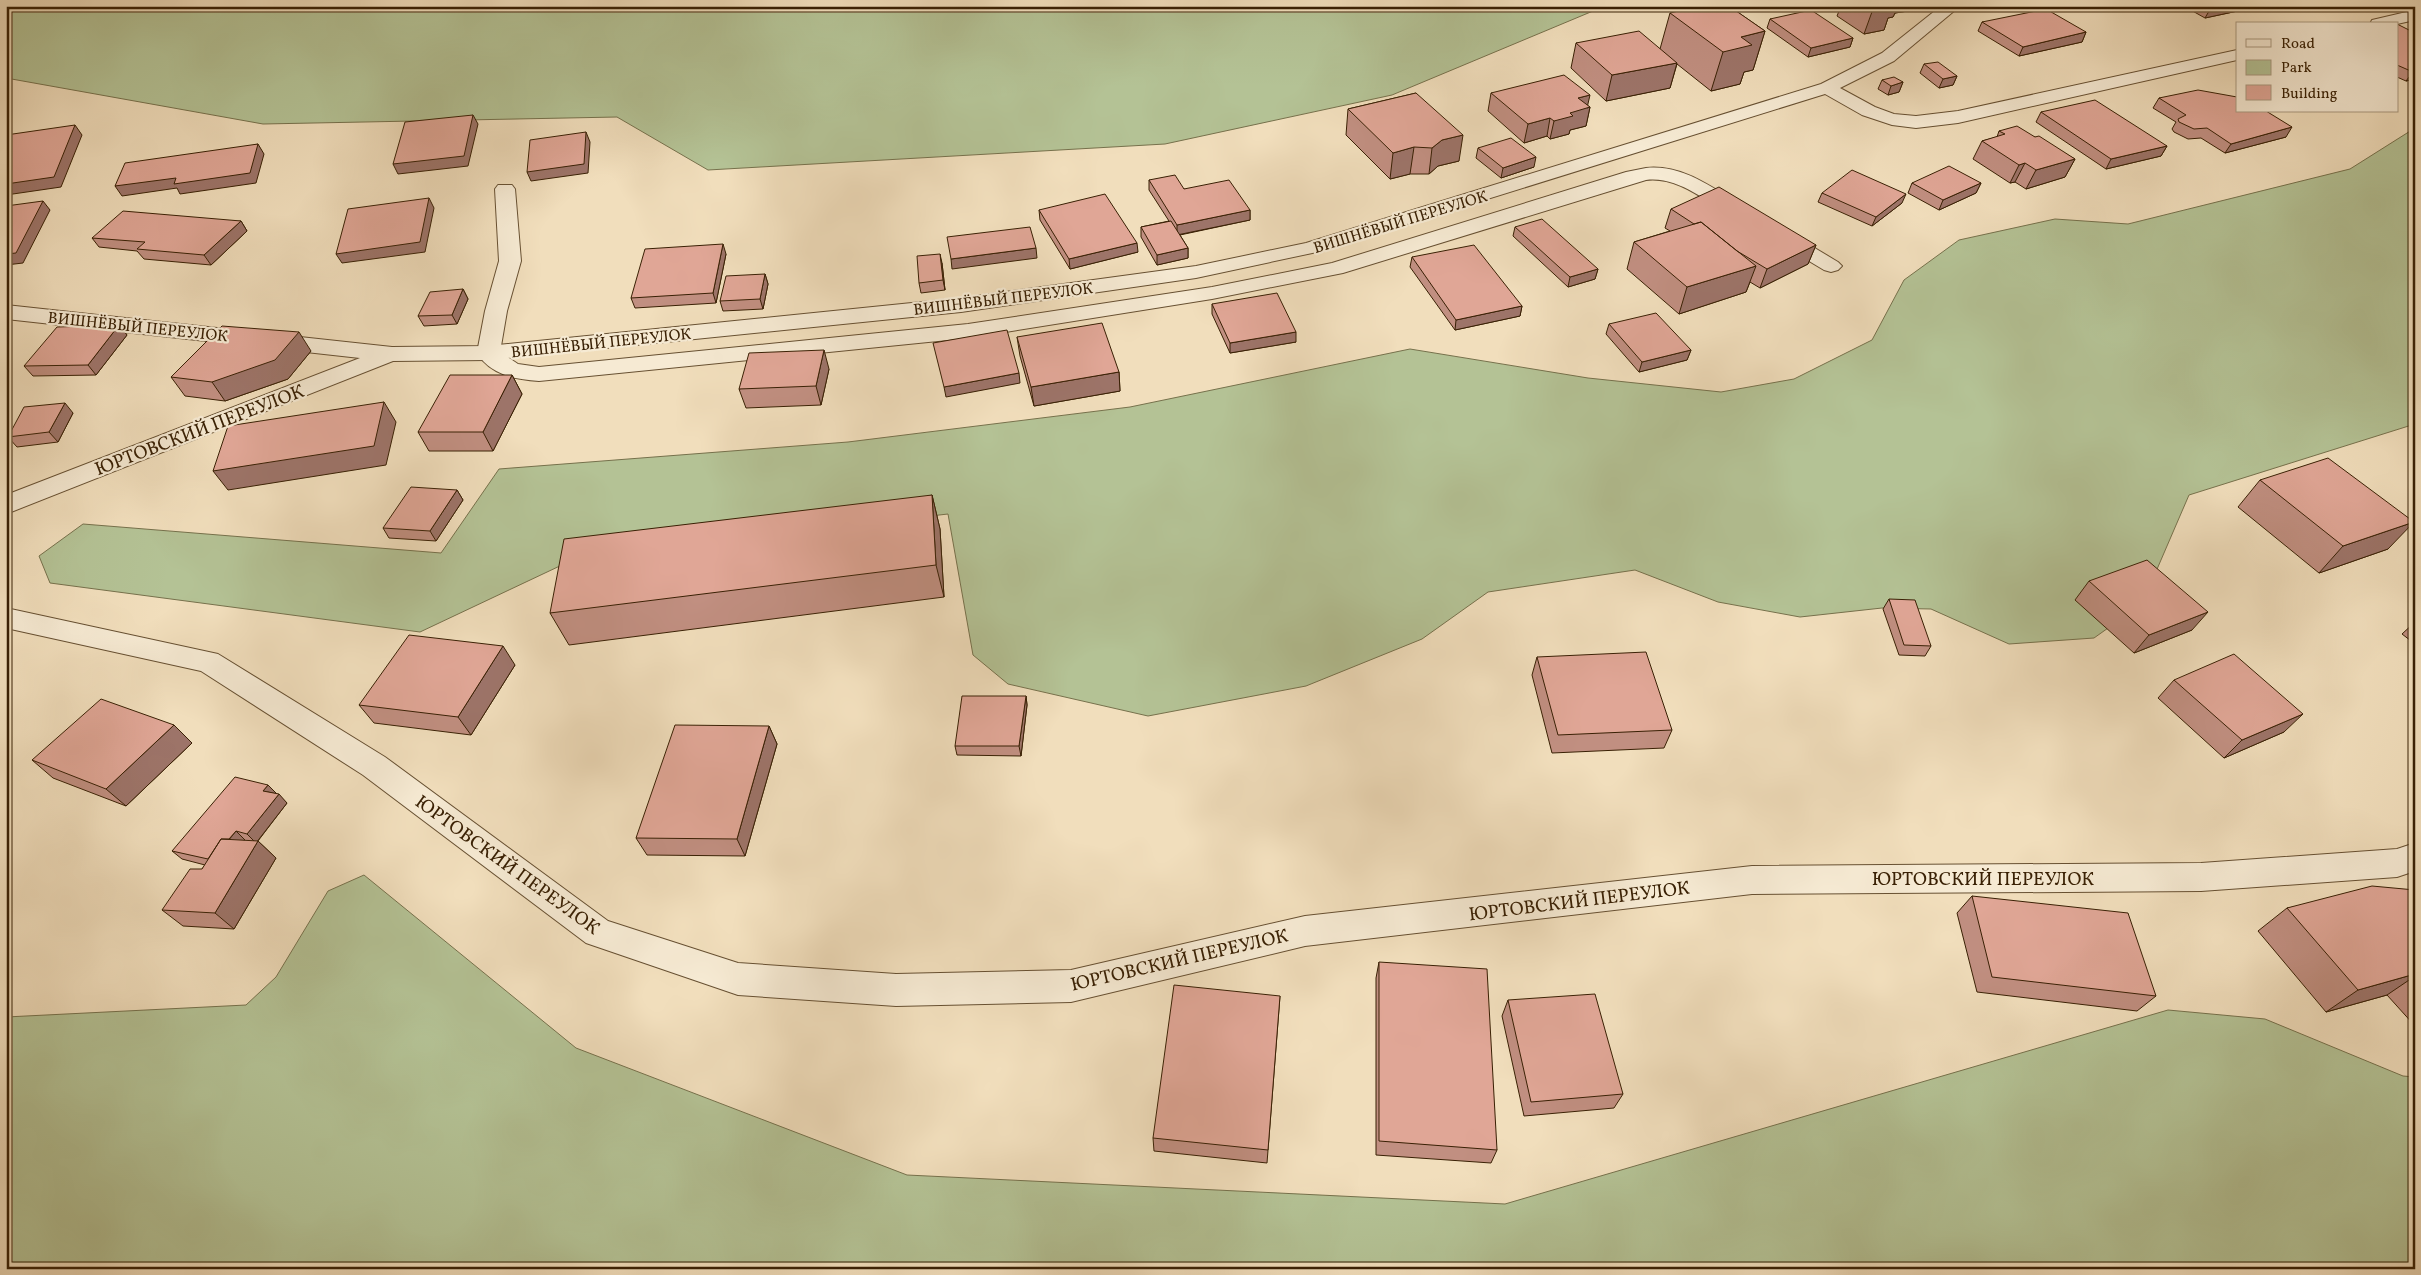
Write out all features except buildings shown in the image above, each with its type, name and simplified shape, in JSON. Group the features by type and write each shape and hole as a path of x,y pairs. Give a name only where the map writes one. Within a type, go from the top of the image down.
{"street":[{"name":"ВИШНЁВЫЙ ПЕРЕУЛОК","path":"6,312 392,354 488,353 960,305 1196,272 1310,248 1827,88 1888,57 1952,6"},
{"path":"2387,22 2415,16"},
{"path":"1827,88 1858,107 1887,118 1914,122 1958,116 2236,55"},
{"path":"505,189 510,261 496,311 488,353 498,365 515,372 539,374 968,332 1212,293 1336,269 1520,213 1633,176 1649,173 1668,174 1695,187 1831,266"},
{"name":"ЮРТОВСКИЙ ПЕРЕУЛОК","path":"6,505 392,354"},
{"name":"ЮРТОВСКИЙ ПЕРЕУЛОК","path":"6,618 208,662 374,766 598,933 738,979 896,990 1071,986 1305,931 1752,880 2201,876 2397,863 2415,857"}],"green space":[{"path":"6,6 1605,6 1392,95 1165,144 708,170 617,117 263,124 6,78"},
{"path":"2415,128 2415,424 2189,495 2142,604 2094,638 2009,644 1931,609 1882,608 1800,617 1718,602 1635,570 1488,592 1422,639 1306,686 1148,716 1008,684 973,655 948,514 581,556 420,632 50,583 39,556 83,524 441,553 499,469 848,442 1130,407 1410,349 1588,378 1721,392 1794,379 1872,340 1904,280 1959,240 2055,219 2128,224 2350,169"},
{"path":"364,875 576,1048 907,1175 1505,1204 2168,1010 2265,1019 2403,1076 2415,1077 2415,1269 6,1269 6,1017 246,1005 276,977 328,891"}]}
